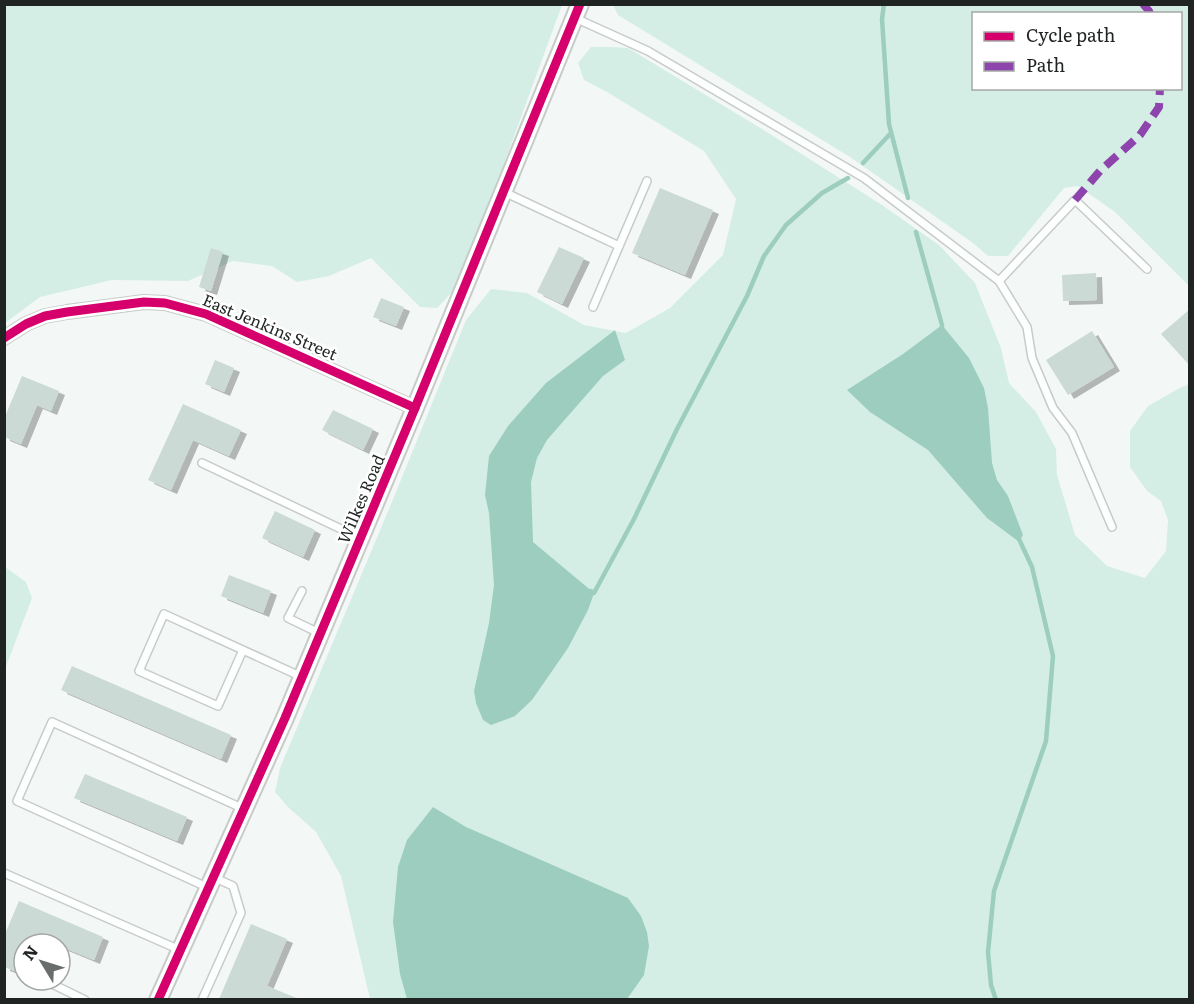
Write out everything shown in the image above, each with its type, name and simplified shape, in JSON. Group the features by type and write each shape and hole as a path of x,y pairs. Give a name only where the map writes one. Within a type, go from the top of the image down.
{"street":[{"name":"Wilkes Road","path":"158,999 321,633 577,11"},
{"name":"East Jenkins Street","path":"4,338 26,324 45,316 144,302 165,303 206,314 415,408"}],"lane":[{"path":"577,11 864,178 999,281 1027,327 1032,358 1053,408 1072,433 1112,528"},
{"path":"593,307 647,181"},
{"path":"504,192 619,246"},
{"path":"999,281 1075,200 1147,269"},
{"path":"202,463 360,538"},
{"path":"302,591 288,618 321,633"},
{"path":"243,650 218,706 139,671 164,615 243,650 302,677"},
{"path":"202,999 241,913 232,885 211,882 16,801 52,722 244,809"},
{"path":"4,873 180,950"},
{"path":"70,992 85,999"}],"shaded area":[{"path":"5,5 562,5 460,284 437,308 420,307 371,258 329,276 297,282 272,266 233,261 188,281 112,280 40,297 5,323"},
{"path":"613,5 1189,5 1189,286 1115,212 1078,186 1064,188 1008,256 988,256 973,243 850,157 618,15"},
{"path":"591,47 628,48 770,134 882,205 939,245 975,283 1001,348 1009,383 1036,412 1056,449 1057,475 1075,535 1107,566 1145,578 1166,551 1168,520 1161,501 1147,491 1130,467 1130,431 1148,406 1189,384 1189,999 370,999 341,876 316,832 275,792 280,768 466,320 491,289 527,293 584,325 626,333 670,308 723,255 736,199 704,151 584,80 578,63"},
{"path":"942,325 969,358 984,388 988,408 992,463 997,480 1008,496 1023,535 1018,541 987,518 928,450 870,412 847,390 903,354"},
{"path":"615,330 625,360 603,376 547,440 537,458 531,482 533,542 594,593 588,610 568,648 532,700 515,716 491,725 483,720 474,691 489,623 494,585 489,513 485,495 489,456 508,426 546,383"},
{"path":"5,567 26,582 32,598 5,669"},
{"path":"433,807 466,827 628,898 641,916 649,946 644,975 627,999 407,999 400,974 393,922 398,867 407,840"}],"building":[{"path":"660,188 713,210 685,275 632,253"},
{"path":"559,247 584,258 562,304 537,292"},
{"path":"211,248 223,252 211,291 199,287"},
{"path":"1096,273 1097,300 1063,301 1062,275"},
{"path":"381,298 404,307 396,326 373,317"},
{"path":"1190,309 1190,366 1161,334"},
{"path":"1092,331 1114,367 1068,395 1046,360"},
{"path":"215,360 234,368 224,392 205,384"},
{"path":"22,376 59,391 51,411 37,405 21,444 4,437 4,419"},
{"path":"183,404 241,430 229,456 193,440 171,490 148,480"},
{"path":"333,410 373,429 363,450 322,430"},
{"path":"275,511 315,530 303,557 262,538"},
{"path":"229,575 271,591 263,613 221,596"},
{"path":"72,666 231,735 221,759 61,690"},
{"path":"85,774 187,817 177,841 74,798"},
{"path":"19,901 103,937 94,960 72,951 72,932 12,932 12,970 4,967 4,936"},
{"path":"251,924 287,939 267,986 299,999 219,999"}],"waterway":[{"path":"884,4 882,19 889,124 908,198"},
{"path":"863,163 891,133"},
{"path":"591,591 594,593 634,519 677,429 747,296 764,256 786,225 822,193 848,178"},
{"path":"916,232 942,328"},
{"path":"996,1000 991,985 988,952 994,891 1046,741 1053,656 1032,567 1018,537"}],"marked path":[{"path":"1143,4 1149,12"},
{"path":"1075,200 1100,171 1140,135 1159,107 1160,90"}],"cycle path":[{"path":"158,1000 285,718 580,4"},
{"path":"4,338 26,324 45,316 144,302 165,303 206,314 415,408"}]}
